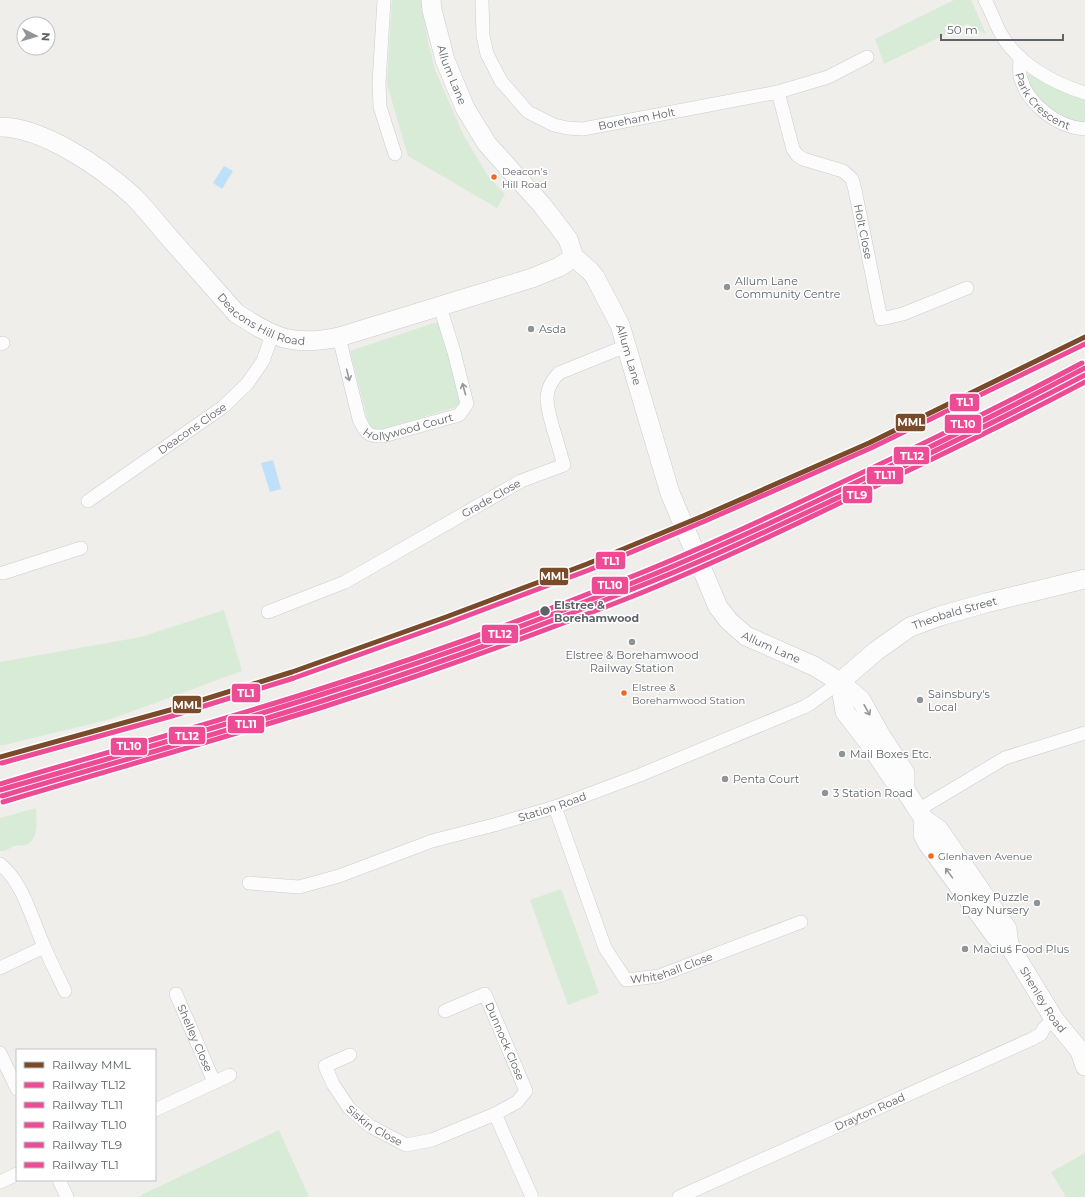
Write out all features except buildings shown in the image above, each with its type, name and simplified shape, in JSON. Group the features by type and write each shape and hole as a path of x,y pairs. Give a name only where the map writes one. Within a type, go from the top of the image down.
{"main road":[{"name":"Allum Lane","path":"431,0 432,10 445,60 465,108 488,144 542,205 568,239 574,258 590,271 620,325 670,493 718,607 746,636 814,666 840,682"},
{"name":"Deacons Hill Road","path":"0,127 34,134 52,141 71,151 103,172 133,197 236,313 256,327 287,339 303,342 319,342 339,337 533,278 559,267 574,258"},
{"name":"Theobald Street","path":"840,682 876,651 910,627 940,616 986,603 1085,579"},
{"name":"Shenley Road","path":"840,682 861,700 881,736 905,773 905,790 921,814 939,830 1004,924 1007,929 1009,945 1054,1019 1083,1057"}],"street":[{"path":"384,0 379,83 380,106 395,154"},
{"name":"Boreham Holt","path":"482,0 483,36 487,54 501,81 528,112 554,126 567,128 583,129 778,92 828,77 866,57"},
{"name":"Park Crescent","path":"985,0 1002,34 1020,57 1055,81 1085,93"},
{"name":"Park Crescent","path":"1020,57 1020,76 1026,90 1036,105 1058,121 1070,127 1085,129"},
{"name":"Holt Close","path":"778,92 793,149 797,155 802,159 843,171 852,179 881,319 903,314 967,288"},
{"name":"Hollywood Court","path":"339,337 359,419 364,430 374,436 383,436 459,415 467,404 454,352 440,307"},
{"name":"Deacons Close","path":"88,501 223,407 247,384 263,361 272,334"},
{"name":"Grade Close","path":"268,612 346,582 521,482 564,465 547,406 547,392 551,381 559,373 626,346"},
{"path":"1,571 81,548"},
{"name":"Station Road","path":"249,883 299,887 339,876 432,841 494,826 555,807 640,775 811,704 840,682"},
{"path":"921,814 1005,758 1085,733"},
{"name":"Whitehall Close","path":"555,807 605,948 626,980 659,976 801,922"},
{"path":"0,864 13,878 20,890 44,947 65,991"},
{"path":"0,968 44,947"},
{"name":"Shelley Close","path":"176,994 214,1082"},
{"name":"Dunnock Close","path":"445,1011 485,994 526,1091 517,1102 495,1114"},
{"name":"Drayton Road","path":"680,1197 1032,1039 1041,1034 1044,1028 1054,1019"},
{"path":"0,1053 16,1087"},
{"name":"Siskin Close","path":"350,1055 325,1066 333,1084 349,1108 370,1126 406,1145 432,1140 495,1114"},
{"name":"Shelley Close","path":"156,1110 230,1076"},
{"path":"495,1114 532,1197"},
{"path":"0,1182 16,1174"},
{"path":"59,1181 67,1197"}],"green space":[{"path":"392,0 421,0 435,70 464,136 488,176 505,194 497,208 408,156 387,84"},
{"path":"954,0 971,0 986,34 967,24 884,64 875,39"},
{"path":"1033,74 1085,99 1085,125 1068,121 1040,102 1027,80 1027,76"},
{"path":"440,321 461,401 459,406 377,431 372,430 369,425 350,351"},
{"path":"224,610 242,671 111,719 0,746 0,662 141,637"},
{"path":"36,808 36,829 33,839 25,845 0,851 0,818"},
{"path":"561,889 599,993 568,1005 530,900"},
{"path":"279,1130 309,1197 137,1197"},
{"path":"1085,1153 1085,1197 1066,1197 1051,1172"}],"water":[{"path":"224,166 233,171 222,189 213,183"},
{"path":"273,460 281,489 270,492 261,463"}],"rail line":[{"name":"MML","path":"0,757 170,710 292,672 446,617 587,564 703,516 869,443 1085,337"},
{"name":"TL1","path":"2,763 172,716 294,678 448,623 589,570 871,448 1085,344"},
{"name":"TL10","path":"0,784 280,702 437,650 552,608 681,556 784,510 960,426 1082,363"},
{"name":"TL12","path":"0,790 280,708 398,670 592,599 682,562 786,516 962,431 1085,368"},
{"name":"TL11","path":"2,796 282,714 439,662 554,620 684,568 791,520 965,436 1085,375"},
{"name":"TL9","path":"3,802 323,707 516,641 593,612 685,575 765,539 965,443 1085,382"}],"place":[{"name":"Deacon's Hill Road","path":"494,177"},
{"name":"Allum Lane Community Centre","path":"727,287"},
{"name":"Asda","path":"531,329"},
{"name":"Elstree & Borehamwood","path":"545,611"},
{"name":"Elstree & Borehamwood Railway Station","path":"632,642"},
{"name":"Elstree & Borehamwood Station","path":"624,693"},
{"name":"Sainsbury's Local","path":"920,700"},
{"name":"Mail Boxes Etc.","path":"842,754"},
{"name":"Penta Court","path":"725,779"},
{"name":"3 Station Road","path":"825,793"},
{"name":"Glenhaven Avenue","path":"931,856"},
{"name":"Monkey Puzzle Day Nursery","path":"1037,903"},
{"name":"Maciuś Food Plus","path":"965,949"}]}
